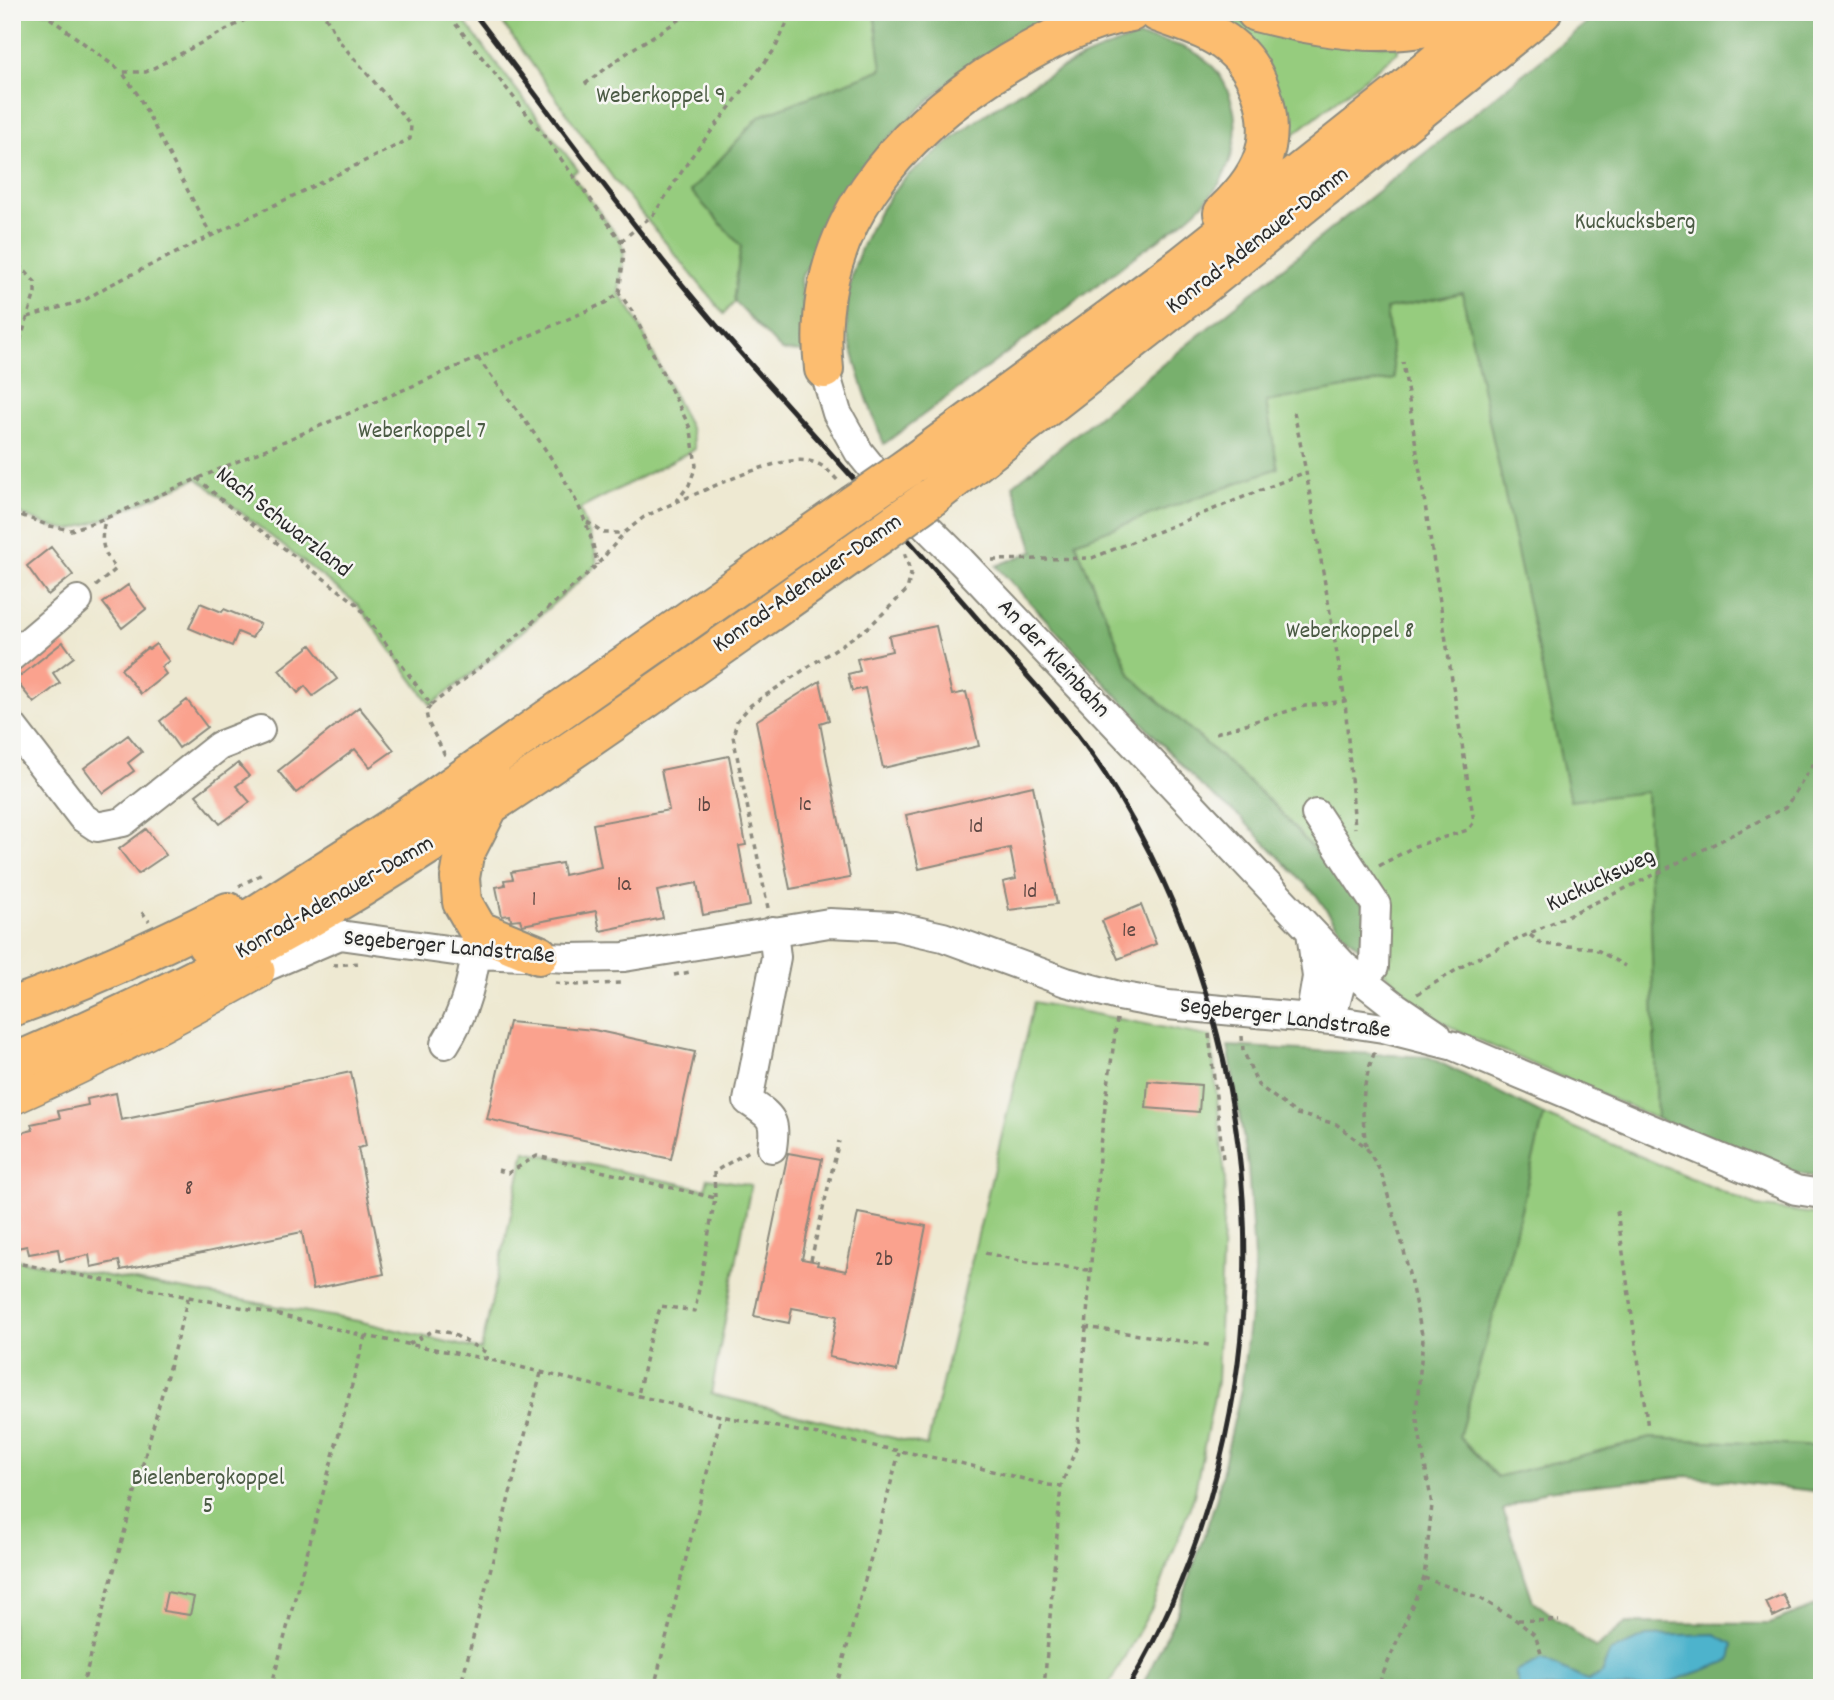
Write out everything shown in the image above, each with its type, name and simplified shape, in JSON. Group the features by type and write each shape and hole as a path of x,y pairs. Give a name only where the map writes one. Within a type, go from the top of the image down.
{"highway":[{"path":"824,369 821,329 823,306 835,255 848,226 883,169 927,124 963,93 992,74 1029,51 1059,37 1103,19 1131,12"},
{"path":"1157,12 1214,35 1231,46 1246,62 1256,79 1265,110 1266,148 1251,183 1214,222 1183,265"},
{"path":"1256,12 1290,20 1373,32 1413,31 1458,20 1474,12"},
{"name":"Konrad-Adenauer-Damm","path":"12,1036 150,977 248,920 401,822 850,497 908,467 1183,265 1401,92 1496,12"},
{"name":"Konrad-Adenauer-Damm","path":"12,1064 119,1018 361,888 891,542 933,496 1206,283 1542,12"},
{"path":"491,804 464,855 460,878 461,902 477,942 544,969"},
{"path":"12,1007 79,983 152,951 241,906 340,845 401,822"},
{"path":"256,971 361,888"}],"main road":[{"name":"Konrad-Adenauer-Damm","path":"12,1097 160,1026 256,971"}],"street":[{"name":"An der Kleinbahn","path":"824,369 837,413 859,452 889,489 961,561 1345,967 1389,1017 1796,1189 1822,1194"},
{"path":"12,656 78,600"},
{"path":"12,726 82,817 97,827 122,822 219,746 260,730"},
{"path":"1316,814 1376,905 1374,967"},
{"name":"Segeberger Landstraße","path":"544,969 570,958 624,957 829,923 894,926 943,937 1066,982 1119,996 1168,1005 1320,1019 1389,1017"},
{"path":"762,1149 775,1127 769,1116 748,1101 776,957 773,931"},
{"path":"1311,932 1320,1019"},
{"name":"Segeberger Landstraße","path":"256,971 340,934 477,942"},
{"path":"445,1044 459,1022 474,971 477,942"},
{"path":"1320,1019 1345,967"}],"path":[{"path":"42,12 122,72 138,95 212,237"},
{"path":"122,72 146,72 260,12"},
{"path":"28,317 85,300 106,287 410,139 411,125 340,42 323,12"},
{"path":"446,12 542,133 621,241 624,253 619,293 632,311 691,430 696,466 689,485 676,502"},
{"path":"585,84 631,50 692,12"},
{"path":"621,241 654,214 692,156 775,49 792,12"},
{"path":"12,257 28,271 35,282 35,293 12,367"},
{"path":"197,478 605,303 619,293"},
{"path":"478,358 570,486 595,550 597,565"},
{"path":"1359,877 1415,846 1468,831 1474,822 1403,362"},
{"path":"1293,412 1306,472 1345,701 1356,836"},
{"path":"431,705 493,657 597,565 624,533 644,517 775,463 796,460 814,462 828,470 850,497"},
{"path":"961,561 1092,558 1306,472"},
{"name":"Nach Schwarzland","path":"12,512 50,526 71,530 106,518 197,478 225,503 357,604 431,705 426,712 428,722 447,759"},
{"path":"78,600 116,569 105,555 102,538 106,518"},
{"path":"585,521 604,533 624,533"},
{"path":"773,931 733,736 737,721 751,705 870,626 907,590 911,574 891,542"},
{"path":"1216,733 1306,706 1345,701"},
{"name":"Kuckucksweg","path":"1389,1017 1471,961 1657,874 1786,807 1822,750"},
{"path":"237,888 273,868"},
{"path":"1530,935 1542,944 1594,948 1625,966"},
{"path":"327,966 362,963"},
{"path":"544,969 575,985 628,982"},
{"path":"673,975 697,971"},
{"path":"1044,1688 1061,1486 1077,1446 1088,1270 1116,1020 1105,1017"},
{"path":"1366,1147 1363,1119 1364,1081 1389,1017"},
{"path":"1209,1034 1223,1158"},
{"path":"1242,1036 1243,1050 1258,1085 1297,1114 1336,1124 1366,1147 1381,1172 1403,1246 1423,1339 1416,1414 1432,1504 1424,1578 1377,1688"},
{"path":"811,1260 839,1142"},
{"path":"638,1395 650,1337 661,1306 695,1311 715,1198 715,1172 762,1149"},
{"path":"498,1170 508,1172 537,1156 715,1198"},
{"path":"1617,1210 1648,1428"},
{"path":"985,1253 1088,1270"},
{"path":"12,1262 487,1359 721,1416 956,1462 1061,1486"},
{"path":"82,1688 188,1297"},
{"path":"1085,1327 1209,1345"},
{"path":"408,1344 434,1330 451,1333 487,1353 487,1359"},
{"path":"271,1688 365,1336"},
{"path":"460,1688 541,1373"},
{"path":"654,1688 721,1416"},
{"path":"836,1688 899,1452"},
{"path":"1424,1578 1480,1598 1516,1620 1535,1635 1541,1653"},
{"path":"1516,1620 1559,1621"},
{"path":"1767,1688 1772,1685"}],"green space":[{"name":"Weberkoppel 7","path":"12,12 457,12 578,170 571,174 621,241 624,253 619,293 632,311 691,430 695,449 580,509 595,550 597,565 493,657 431,705 357,604 197,478 106,518 71,530 50,526 12,511"},
{"name":"Weberkoppel 9","path":"495,12 874,12 883,69 760,116 691,191 741,246 735,302 724,314 615,181"},
{"path":"874,12 1052,12 962,70 880,146 800,279 809,352 782,351 735,302 741,246 691,191 760,116 882,69"},
{"name":"Kuckucksberg","path":"1600,12 1822,12 1822,1178 1777,1170 1657,1119 1647,792 1570,801 1462,293 1386,309 1395,379 1266,402 1278,468 1075,542 1131,676 1274,805 1368,911 1368,956 1342,932 1316,895 1241,818 1202,787 996,566 1034,551 1013,485"},
{"path":"1224,17 1278,31 1398,47 1398,52 1285,141 1220,19"},
{"path":"1136,37 1166,42 1192,51 1213,67 1222,79 1233,105 1236,128 1233,151 1219,184 1201,206 1178,225 884,444 860,376 847,327 849,288 854,269 879,213 906,177 980,118 1055,72"},
{"name":"Weberkoppel 8","path":"1462,293 1570,800 1647,791 1657,1119 1458,1031 1420,1008 1368,956 1368,911 1274,805 1131,676 1075,542 1277,468 1266,402 1395,379 1386,309"},
{"name":"Bielenbergkoppel 5","path":"1034,1002 1211,1037 1225,1178 1217,1382 1194,1496 1153,1606 1107,1688 12,1688 12,1259 358,1321 481,1350 525,1151 705,1189 708,1178 751,1185 711,1394 927,1446"},
{"path":"1228,1046 1429,1057 1544,1115 1507,1267 1459,1437 1497,1477 1650,1438 1822,1447 1822,1492 1687,1476 1547,1490 1503,1510 1533,1601 1596,1648 1626,1623 1770,1624 1822,1603 1822,1688 1781,1688 1772,1685 1767,1688 1141,1688 1178,1612 1216,1500 1241,1389 1255,1274 1248,1166"},
{"path":"1544,1115 1756,1206 1822,1215 1822,1447 1650,1438 1497,1477 1459,1437 1507,1267"}],"water":[{"path":"1715,1634 1733,1644 1730,1661 1667,1683 1660,1688 1520,1688 1515,1672 1542,1659 1588,1681 1601,1673 1610,1652 1646,1636"}],"building":[{"path":"51,547 73,575 48,595 27,566"},
{"path":"128,585 146,609 122,628 103,603"},
{"path":"200,603 222,612 224,609 260,624 252,638 238,632 232,646 189,628"},
{"path":"936,626 952,695 966,692 979,746 883,768 865,688 852,691 848,674 860,671 857,659 892,651 889,636"},
{"path":"63,642 74,657 53,673 60,683 34,703 15,680"},
{"path":"156,644 169,661 161,667 166,674 141,694 121,669"},
{"path":"311,645 337,679 313,696 305,686 298,693 279,670"},
{"path":"820,681 829,720 820,723 850,878 790,889 756,721"},
{"path":"187,700 207,727 179,748 160,721"},
{"path":"359,707 394,750 370,767 355,749 296,793 278,771"},
{"path":"128,735 142,752 128,763 134,771 103,793 84,768"},
{"path":"729,756 746,845 739,846 750,906 703,915 697,883 657,891 663,918 600,931 596,911 522,925 520,919 511,920 510,915 502,916 496,887 505,885 504,880 513,879 511,872 562,863 564,875 601,867 593,824 669,810 661,770"},
{"path":"238,763 249,776 236,786 250,802 220,824 196,795"},
{"path":"1033,786 1057,904 1009,910 1003,882 1016,879 1010,848 919,869 906,815"},
{"path":"146,829 166,855 138,874 119,849"},
{"path":"1141,905 1156,944 1118,959 1102,921"},
{"path":"509,1022 594,1030 695,1052 671,1159 487,1119"},
{"path":"351,1072 366,1146 358,1148 384,1274 313,1289 302,1232 121,1270 119,1261 91,1267 89,1255 60,1261 58,1249 29,1254 27,1246 12,1249 12,1135 33,1130 31,1124 60,1118 58,1111 88,1105 87,1099 116,1093 121,1120"},
{"path":"1148,1081 1201,1085 1199,1112 1146,1108"},
{"path":"788,1153 822,1159 802,1259 846,1271 858,1213 926,1226 897,1371 829,1357 837,1316 792,1308 789,1323 754,1316"},
{"path":"167,1592 194,1597 190,1615 163,1611"},
{"path":"1783,1594 1790,1609 1773,1617 1766,1602"}],"railway":[{"path":"473,12 674,275 1066,721 1105,774 1163,881 1206,993 1233,1109 1244,1228 1240,1347 1219,1464 1182,1579 1128,1688"}]}
